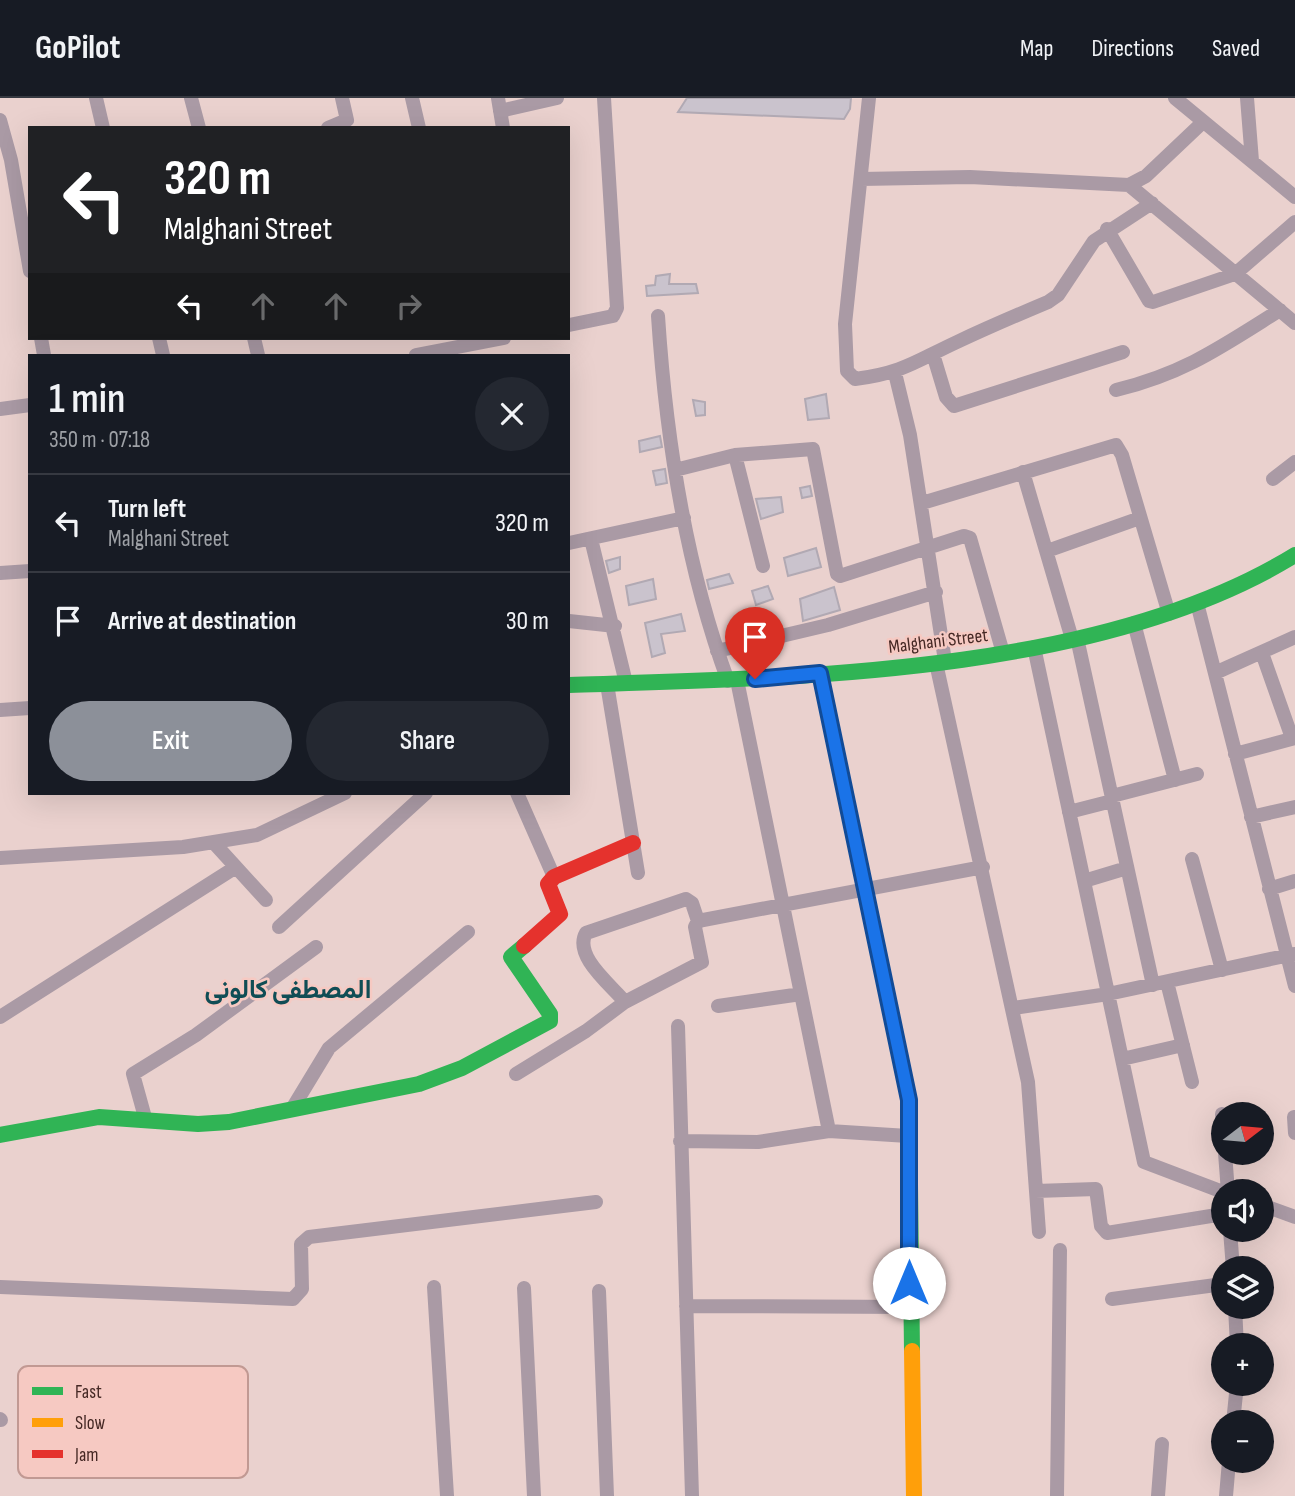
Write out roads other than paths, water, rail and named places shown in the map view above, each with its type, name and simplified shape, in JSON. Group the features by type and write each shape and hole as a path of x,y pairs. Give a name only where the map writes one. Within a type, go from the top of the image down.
{"street":[{"path":"96,98 103,126"},
{"path":"191,98 198,126"},
{"path":"333,126 347,120 342,98"},
{"path":"412,98 419,126"},
{"path":"503,126 499,105 557,98"},
{"path":"570,325 613,316 617,308 604,98"},
{"path":"869,98 845,324 847,371 855,379 895,373 1058,295 1084,253 1107,229 1152,203"},
{"path":"1175,98 1295,197"},
{"path":"1247,98 1252,161"},
{"path":"0,120 28,260"},
{"path":"861,179 970,177 1129,185 1146,176 1202,122"},
{"path":"1116,390 1158,380 1290,316 1235,274 1129,185"},
{"path":"1107,229 1149,301 1156,302 1235,274 1295,222"},
{"path":"658,316 663,386 684,518 717,651 733,680 829,1131"},
{"path":"421,354 494,340"},
{"path":"933,354 946,397 954,406 1123,352"},
{"path":"895,373 906,413 922,503 936,593 941,662 1028,1082 1039,1232"},
{"path":"0,409 28,405"},
{"path":"922,503 1116,445 1169,614"},
{"path":"675,470 735,455 813,449 835,570 840,576 964,536 970,538 1003,653"},
{"path":"735,455 762,566"},
{"path":"1273,480 1295,462"},
{"path":"1023,472 1074,638 1127,868 1160,984 1183,1045 1192,1082"},
{"path":"1047,551 1140,517"},
{"path":"570,543 684,518"},
{"path":"591,539 615,626 626,683"},
{"name":"Malghani Street","path":"570,685 733,680 941,662 1003,653 1169,614 1295,555"},
{"path":"0,573 28,571"},
{"path":"717,651 828,625 936,593"},
{"path":"1197,603 1269,888 1291,955 1295,986"},
{"path":"570,621 615,626"},
{"path":"1134,623 1175,780"},
{"path":"1215,673 1295,638"},
{"path":"1034,647 1144,1163 1211,1187"},
{"path":"1235,754 1293,738 1262,653"},
{"path":"820,673 909,1100 909,1307 914,1496"},
{"path":"607,684 638,873"},
{"path":"0,710 28,708"},
{"path":"1069,812 1197,774"},
{"path":"0,858 101,854 214,843 257,835 341,795"},
{"path":"279,927 424,795"},
{"path":"518,795 554,877"},
{"path":"1251,817 1295,807"},
{"path":"214,843 266,900"},
{"path":"0,1135 99,1117 214,1124 419,1084 462,1068 550,1021 550,1013 511,957 560,914 547,886 554,877 633,843"},
{"path":"1192,859 1222,970"},
{"path":"0,1017 236,867"},
{"path":"698,921 983,867"},
{"path":"1084,881 1127,868"},
{"path":"1269,888 1295,881"},
{"path":"516,1074 586,1031 625,1002 702,962 695,927 698,921 692,903 686,899 586,933 582,939 584,954 625,1002"},
{"path":"292,1110 329,1048 468,932"},
{"path":"146,1121 133,1074 196,1035 316,947"},
{"path":"1014,1008 1108,994 1291,955"},
{"path":"718,1006 801,994"},
{"path":"678,1026 692,1496"},
{"path":"1122,1059 1183,1045"},
{"path":"1294,1117 1295,1133"},
{"path":"680,1141 758,1142 829,1131 908,1136"},
{"path":"1036,1191 1079,1187 1096,1189 1101,1226 1107,1233 1211,1216"},
{"path":"0,1287 293,1299 302,1289 300,1250 304,1240 309,1237 596,1202"},
{"path":"1274,1209 1295,1217"},
{"path":"1057,1496 1060,1250"},
{"path":"1112,1299 1211,1286"},
{"path":"434,1287 447,1496"},
{"path":"524,1288 534,1496"},
{"path":"599,1292 607,1496"},
{"path":"687,1306 909,1307"},
{"path":"1158,1496 1162,1444"},
{"path":"1226,1496 1228,1473"}],"district":[{"name":"المصطفی کالونی","path":"288,989"}]}
